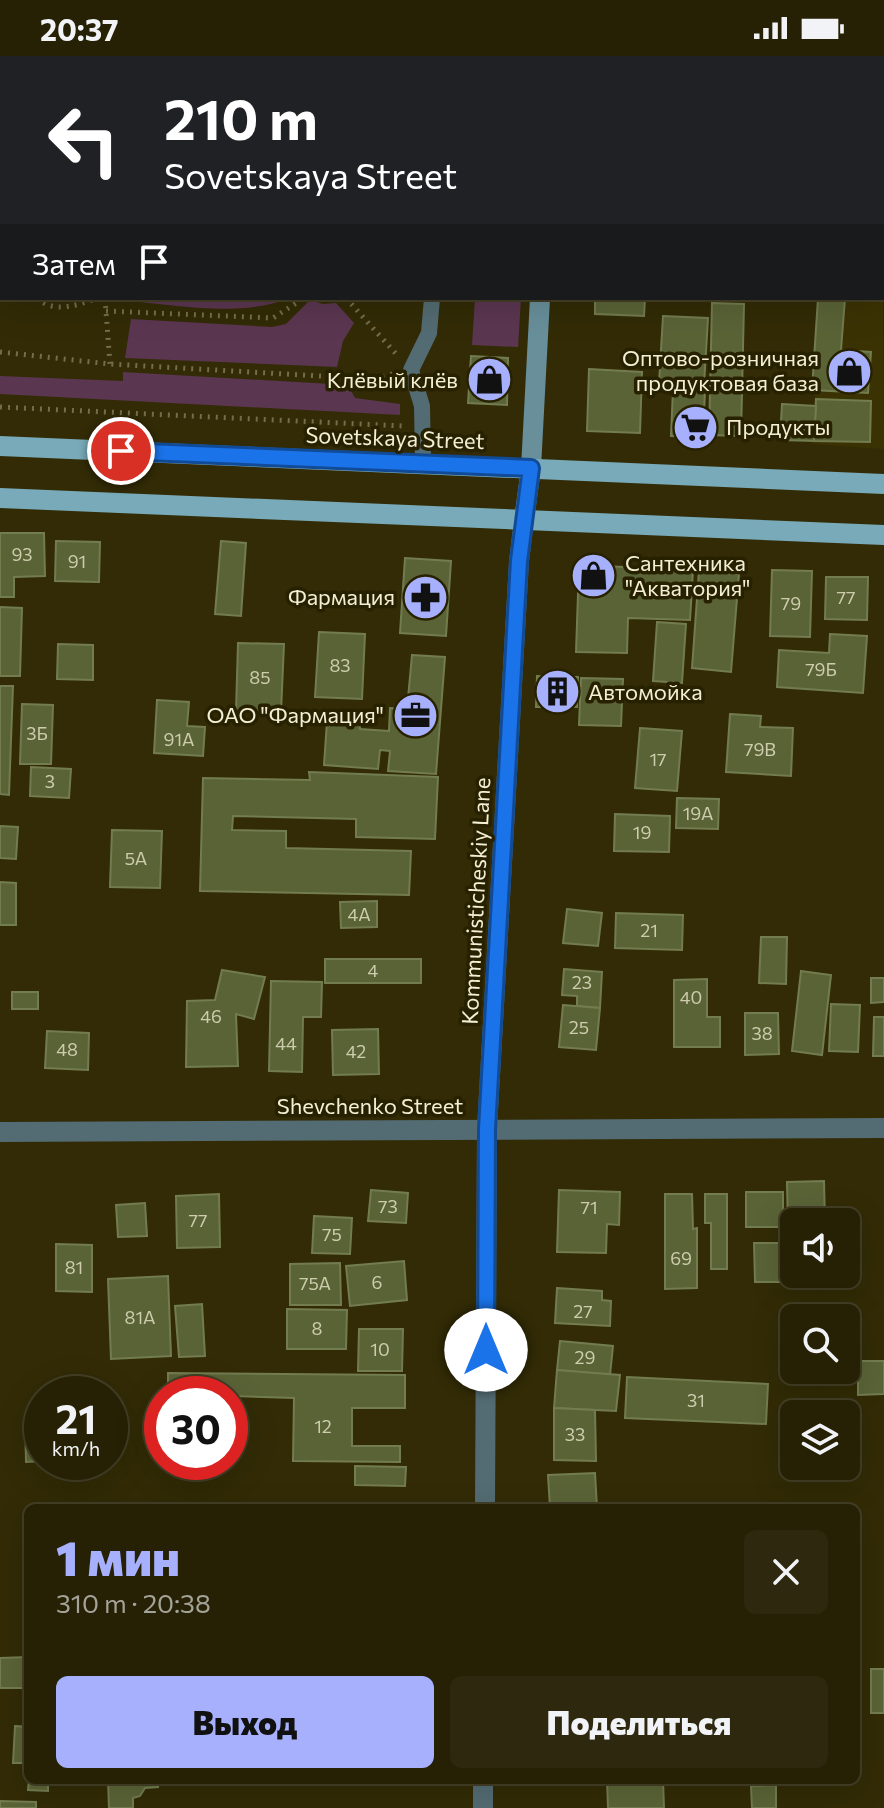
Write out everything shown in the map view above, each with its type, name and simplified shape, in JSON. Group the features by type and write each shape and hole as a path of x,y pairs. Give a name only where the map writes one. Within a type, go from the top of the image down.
{"main road":[{"name":"Kommunisticheskiy Lane","path":"524,520 531,468 540,300"},
{"name":"Sovetskaya Street","path":"0,446 884,484"},
{"path":"0,498 884,535"}],"street":[{"name":"Kommunisticheskiy Lane","path":"485,1504 487,1129 519,561 524,520"},
{"name":"Shevchenko Street","path":"0,1132 884,1128"},
{"path":"483,1784 483,1808"}],"lane":[{"path":"423,463 422,406 411,370 429,333 432,300"}],"path":[{"path":"39,300 72,308 92,300"},
{"path":"105,300 110,364"},
{"path":"106,311 273,318 301,300"},
{"path":"0,352 110,364 373,379 411,370 348,300"},
{"path":"0,407 422,427"}],"shaded area":[{"path":"133,300 285,300 232,309 131,301"},
{"path":"310,300 323,304 336,303 354,323 343,341 337,367 125,358 131,319 272,327 286,324"},
{"path":"475,300 521,300 518,347 472,345"},
{"name":"Оптово-розничная продуктовая база","path":"820,300 883,300 884,449 812,444"},
{"path":"123,372 348,385 355,398 400,404 400,415 0,394 0,376 123,381"}],"building":[{"path":"595,300 645,300 644,316 595,314"},
{"path":"818,300 845,300 841,350 871,352 868,393 812,390"},
{"path":"712,303 744,304 741,436 709,435"},
{"path":"663,316 708,318 704,385 659,383"},
{"name":"Клёвый клёв","path":"471,356 508,358 507,405 468,403"},
{"path":"589,369 642,372 640,433 587,431"},
{"path":"673,389 705,390 703,437 671,436"},
{"path":"816,399 871,401 870,442 814,441"},
{"path":"782,404 816,406 814,441 780,440"},
{"path":"0,533 44,533 45,576 14,577 14,597 0,597"},
{"path":"56,541 100,542 99,582 55,581"},
{"path":"221,541 246,543 241,616 215,614"},
{"name":"Фармация","path":"405,558 451,561 446,636 400,633"},
{"path":"579,565 693,570 690,620 628,618 627,653 576,652"},
{"path":"772,570 812,571 810,637 770,636"},
{"path":"699,571 739,574 731,672 692,668"},
{"path":"826,577 868,577 867,620 825,619"},
{"path":"0,607 22,608 20,676 0,676"},
{"path":"657,622 686,624 682,683 653,681"},
{"path":"319,632 365,634 362,699 315,697"},
{"path":"830,634 867,636 863,693 777,687 779,650 829,653"},
{"path":"238,643 284,644 281,712 236,711"},
{"path":"58,644 93,645 93,680 57,679"},
{"name":"ОАО \"Фармация\"","path":"412,655 445,657 436,774 388,771 390,751 380,750 378,769 324,765 327,721 360,723 360,729 389,731 390,708 407,709"},
{"name":"Автомойка","path":"537,676 578,677 577,707 536,707"},
{"path":"581,678 623,679 621,726 579,725"},
{"path":"0,686 13,686 9,795 0,794"},
{"path":"157,700 189,702 187,726 205,727 203,756 154,753"},
{"path":"22,704 53,705 51,764 20,764"},
{"path":"730,714 761,716 760,727 793,728 791,776 726,772"},
{"path":"640,728 682,731 677,791 635,788"},
{"path":"31,767 71,769 69,798 30,796"},
{"path":"309,772 438,777 435,839 356,837 356,819 233,816 232,830 286,831 286,848 411,851 409,895 200,891 203,778 310,780"},
{"path":"677,798 719,799 718,829 676,828"},
{"path":"615,814 670,816 669,852 614,851"},
{"path":"0,826 18,827 16,859 0,858"},
{"path":"112,830 162,831 160,888 110,887"},
{"path":"0,882 16,883 16,925 0,925"},
{"path":"377,901 377,927 341,928 340,902"},
{"path":"567,909 602,913 598,946 563,943"},
{"path":"616,913 683,915 682,950 615,948"},
{"path":"761,937 787,937 786,984 759,983"},
{"path":"325,959 421,959 421,983 325,983"},
{"path":"564,969 602,972 600,1008 577,1006 577,996 562,995"},
{"path":"222,970 265,977 254,1019 236,1014 238,1066 186,1067 187,1001 215,1000"},
{"path":"801,971 831,975 822,1055 792,1051"},
{"path":"871,978 884,978 884,1002 871,1003"},
{"path":"707,979 707,1017 720,1017 720,1047 674,1047 674,980"},
{"path":"271,981 322,982 321,1017 303,1017 302,1072 269,1071"},
{"path":"12,992 38,992 38,1009 12,1009"},
{"path":"831,1004 860,1005 858,1052 829,1051"},
{"path":"563,1005 600,1008 596,1050 559,1047"},
{"path":"745,1013 778,1013 779,1054 745,1055"},
{"path":"874,1017 884,1017 884,1056 873,1056"},
{"path":"378,1029 379,1074 333,1075 332,1030"},
{"path":"47,1031 89,1033 88,1070 45,1068"},
{"path":"824,1181 825,1208 788,1208 787,1182"},
{"path":"371,1190 408,1193 406,1223 368,1221"},
{"path":"559,1190 620,1192 619,1225 607,1224 606,1253 557,1252"},
{"path":"746,1192 783,1192 780,1227 746,1227"},
{"path":"219,1194 220,1247 177,1248 176,1196"},
{"path":"665,1194 692,1194 693,1229 697,1228 697,1288 665,1289"},
{"path":"705,1194 727,1194 727,1269 711,1269 711,1223 705,1223"},
{"path":"145,1203 147,1236 118,1237 116,1205"},
{"path":"314,1216 352,1218 350,1254 312,1253"},
{"path":"754,1243 780,1243 780,1282 755,1282"},
{"path":"56,1244 92,1245 92,1292 56,1291"},
{"path":"404,1261 407,1300 350,1306 346,1266"},
{"path":"340,1263 341,1305 290,1305 290,1264"},
{"path":"168,1276 171,1356 111,1359 108,1279"},
{"path":"557,1288 602,1291 602,1300 611,1301 610,1326 555,1323"},
{"path":"202,1304 205,1356 179,1357 175,1306"},
{"path":"287,1309 347,1310 346,1349 287,1349"},
{"path":"359,1329 403,1329 402,1371 358,1371"},
{"path":"560,1341 613,1346 610,1375 557,1370"},
{"path":"860,1361 884,1361 884,1394 858,1395"},
{"path":"557,1370 620,1375 616,1411 554,1408"},
{"path":"168,1373 405,1375 405,1408 352,1408 352,1446 400,1446 400,1462 293,1461 294,1398 248,1397 248,1376 168,1376"},
{"path":"627,1377 768,1384 766,1424 625,1418"},
{"path":"554,1408 595,1410 596,1461 554,1460"},
{"path":"355,1466 406,1467 405,1486 355,1485"},
{"path":"595,1473 597,1504 550,1504 548,1475"},
{"path":"24,1657 24,1688 0,1688 0,1658"},
{"path":"871,1669 884,1669 884,1713 871,1713"},
{"path":"15,1726 24,1727 24,1763 13,1763"},
{"path":"29,1784 48,1784 48,1791 28,1790"},
{"path":"108,1784 158,1784 158,1787 145,1788 140,1796 133,1798 133,1808 109,1808"},
{"path":"607,1784 663,1784 664,1808 608,1808"},
{"path":"776,1785 776,1808 752,1808 751,1786"},
{"path":"0,1801 36,1802 36,1808 0,1808"}],"place":[{"name":"Оптово-розничная продуктовая база","path":"850,371"},
{"name":"Клёвый клёв","path":"489,380"},
{"name":"Продукты","path":"695,427"},
{"name":"Сантехника \"Акватория\"","path":"594,576"},
{"name":"Фармация","path":"426,597"},
{"name":"Автомойка","path":"557,692"},
{"name":"ОАО \"Фармация\"","path":"415,715"}],"route":[{"path":"121,451 531,468 519,561 487,1129 486,1350"}]}
